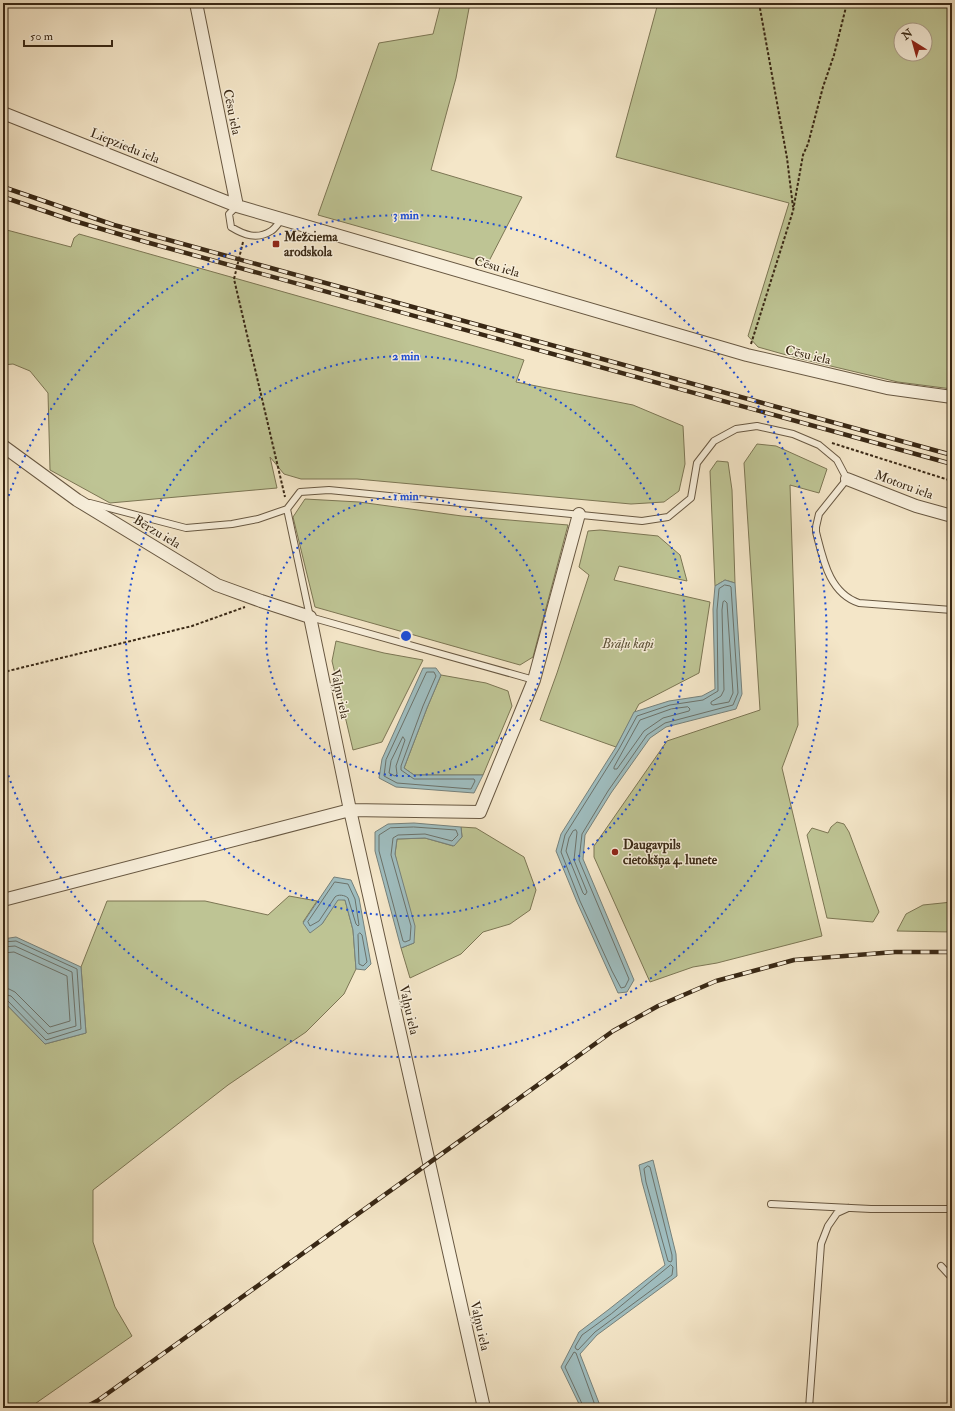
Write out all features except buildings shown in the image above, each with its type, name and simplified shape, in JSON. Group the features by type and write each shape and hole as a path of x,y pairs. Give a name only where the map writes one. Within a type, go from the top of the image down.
{"street":[{"name":"Cēsu iela","path":"196,3 237,206 747,355 887,388 952,397"},
{"name":"Liepziedu iela","path":"3,113 237,206"},
{"name":"Bērzu iela","path":"3,446 77,500 217,585 310,617"},
{"name":"Motoru iela","path":"847,479 916,506 952,516"},
{"path":"3,900 350,810 480,812 534,680 579,514"},
{"name":"Vaļņu iela","path":"310,617 350,810 484,1408"}],"lane":[{"path":"237,206 230,214 231,227 244,235 258,236 272,231 282,219"},
{"path":"77,500 186,528 232,524 258,519 287,508 300,492 329,490 642,521 668,517 691,498 696,463 714,441 736,430 758,426 793,434 819,445 837,460 847,479 819,514 816,527 825,567 831,579 845,596 852,601 859,603 952,610"},
{"path":"287,508 310,617 534,680"},
{"path":"771,1204 848,1208 952,1209"},
{"path":"809,1408 821,1244 828,1226 837,1213 848,1208"},
{"path":"941,1266 952,1278"}],"path":[{"path":"759,3 787,158 793,211"},
{"path":"747,355 793,211 802,155 808,144 823,86 834,55 847,3"},
{"path":"244,235 234,279 287,508"},
{"path":"825,441 952,481"},
{"path":"3,675 8,671 192,626 261,601"}],"green space":[{"path":"441,3 470,3 456,78 431,170 522,197 488,263 318,215 379,43 433,34"},
{"path":"658,3 952,3 952,389 898,382 797,358 758,347 748,336 789,203 616,157"},
{"path":"3,229 71,247 74,238 79,234 524,360 516,382 633,405 683,426 685,464 679,491 664,502 631,504 357,479 301,479 284,474 270,457 277,488 110,503 50,470 48,393 30,371 13,364 3,365"},
{"path":"757,444 776,446 827,469 819,493 790,485 798,725 782,768 822,936 717,963 693,967 650,982 594,857 594,846 667,741 760,710 744,463"},
{"path":"717,461 728,462 732,490 735,583 725,580 715,586 710,471"},
{"path":"305,499 359,502 462,516 568,525 533,657 520,665 315,607 293,517"},
{"name":"Brāļu kapi","path":"600,530 658,536 680,555 687,581 619,566 614,580 710,602 699,673 639,704 616,747 540,720 589,575 579,567 588,531"},
{"path":"336,641 384,653 423,660 382,742 353,750 332,661"},
{"path":"441,675 486,683 508,691 512,706 483,775 414,775 404,768"},
{"path":"837,822 844,824 849,832 879,912 873,922 827,918 807,835 812,828 828,833 831,827"},
{"path":"461,827 476,828 524,857 536,890 530,910 510,924 483,932 461,954 410,978 401,948 414,943 395,854 397,839 425,838 453,846 462,837"},
{"path":"289,896 317,901 303,922 322,924 338,899 345,900 353,930 356,969 344,994 306,1032 228,1085 93,1190 93,1242 115,1307 132,1336 29,1408 3,1408 3,1001 45,1044 86,1033 81,967 107,901 205,901 268,915"},
{"path":"952,902 952,932 897,931 906,914 923,905"}],"water":[{"path":"725,580 735,583 742,694 736,709 666,727 650,738 611,793 585,835 583,859 634,980 627,992 618,993 556,851 561,834 616,747 634,712 669,701 702,696 715,689 713,609 715,586"},
{"path":"423,668 436,668 441,675 404,768 414,775 483,775 474,793 396,787 379,778 382,759"},
{"path":"414,823 461,827 462,837 454,846 425,838 397,839 395,854 415,926 414,943 401,948 375,851 375,832 388,824"},
{"path":"334,877 351,880 359,898 371,964 365,970 356,969 353,930 345,900 338,900 322,924 310,933 303,923"},
{"path":"16,937 81,967 86,1033 45,1044 3,1001 3,939"},
{"path":"653,1160 676,1254 677,1276 597,1335 580,1354 601,1408 581,1408 561,1367 579,1332 665,1265 642,1182 639,1165"}],"railway":[{"path":"3,187 114,225 952,455"},
{"path":"3,197 71,220 146,242 952,464"},
{"path":"84,1408 97,1401 613,1031 658,1006 716,981 794,960 895,952 952,952"}],"place":[{"name":"Mežciema arodskola","path":"276,244"},
{"name":"Daugavpils cietokšņa 4. lunete","path":"615,852"}]}
